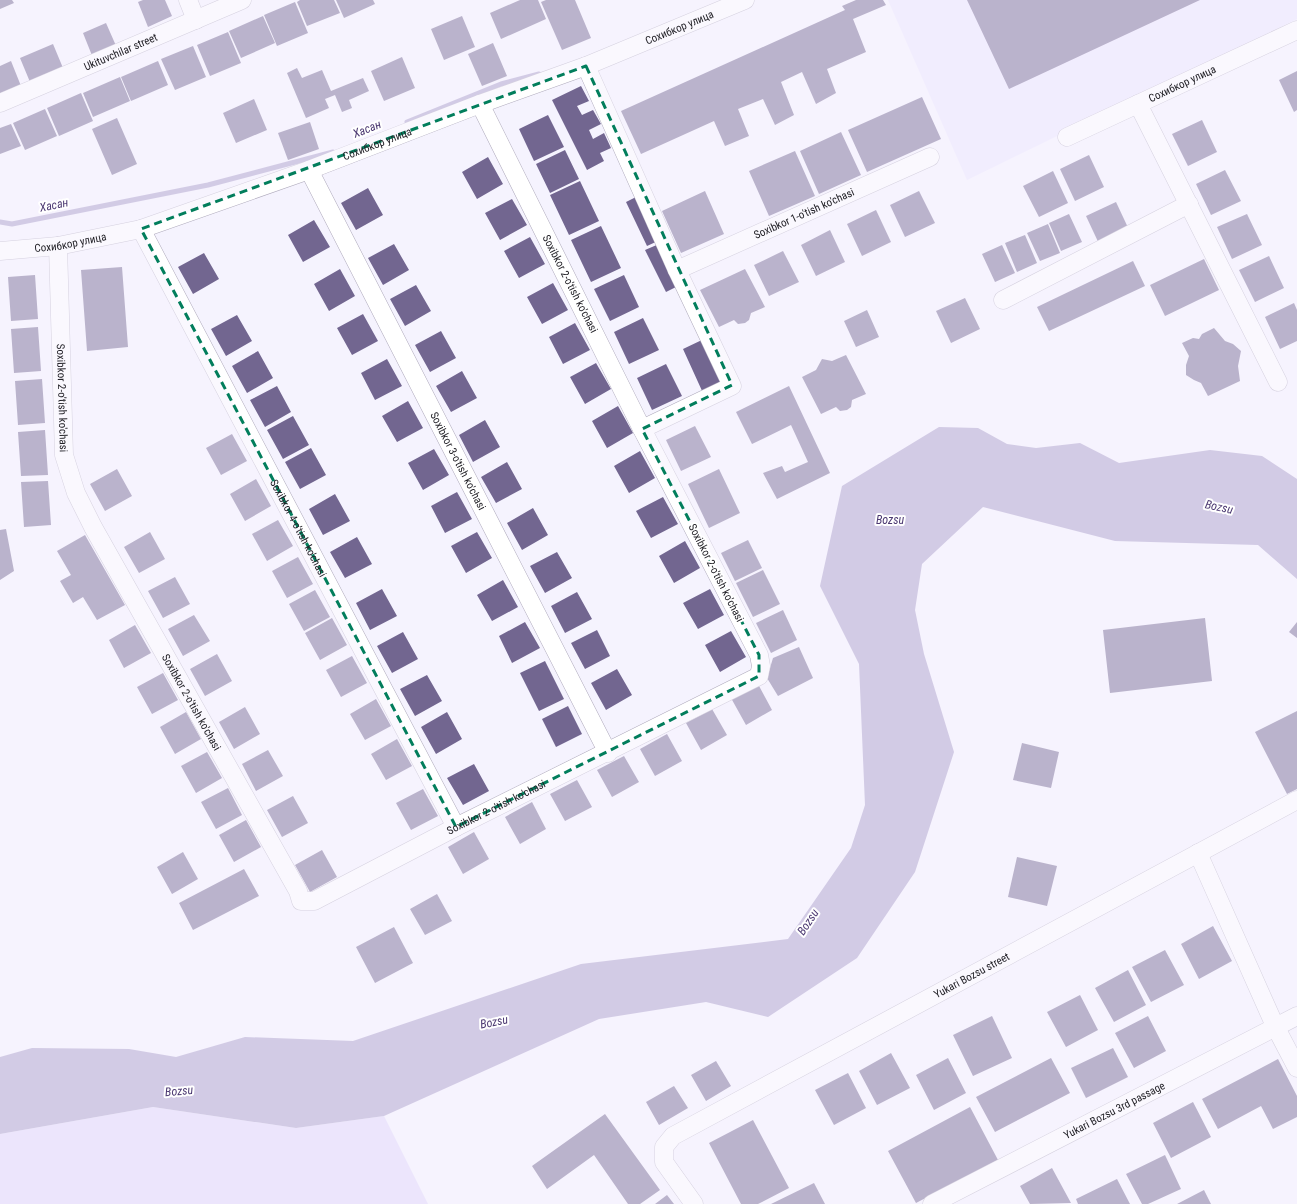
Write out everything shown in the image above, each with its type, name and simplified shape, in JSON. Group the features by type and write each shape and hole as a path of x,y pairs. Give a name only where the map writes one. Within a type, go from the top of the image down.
{"street":[{"path":"188,0 196,20"},
{"name":"Ukituvchilar street","path":"0,103 242,0"},
{"name":"Сохибкор улица","path":"0,251 58,246 141,229 309,170 480,104 586,66 745,0"},
{"name":"Сохибкор улица","path":"1067,137 1297,30"},
{"path":"586,66 677,270 732,386 642,429"},
{"name":"Soxibkor 2-o'tish ko'chasi","path":"58,246 64,455 76,493 97,534 298,891 301,901 314,901 456,827 608,753 759,676 761,666 759,655 642,429 480,104"},
{"path":"1138,104 1278,382"},
{"name":"Soxibkor 1-o'tish ko'chasi","path":"677,270 930,157"},
{"name":"Soxibkor 3-o'tish ko'chasi","path":"309,170 608,753"},
{"path":"1003,300 1189,204"},
{"name":"Soxibkor 4-o'tish ko'chasi","path":"141,229 456,827"},
{"name":"Yukari Bozsu street","path":"694,1204 664,1162 664,1147 673,1136 1297,800"},
{"path":"1198,853 1275,1026 1297,1068"},
{"name":"Yukari Bozsu 3rd passage","path":"932,1204 1297,1016"}],"highlighted area":[{"path":"586,66 732,385 642,429 759,655 759,676 456,827 141,229"}],"shaded area":[{"path":"888,0 1297,0 1297,19 967,180"},
{"path":"153,1107 296,1128 384,1116 428,1204 0,1204 0,1134"}],"water":[{"name":"Bozsu","path":"939,427 978,428 1007,444 1036,448 1080,443 1119,463 1210,450 1262,456 1297,479 1297,579 1258,545 1115,541 983,507 922,564 915,610 924,654 954,752 915,872 857,958 768,1017 706,1002 599,1019 384,1116 296,1128 153,1107 0,1134 0,1057 32,1048 129,1049 176,1057 245,1037 353,1041 581,964 788,939 851,848 865,805 859,664 820,586 842,486"}],"building":[{"path":"0,0 12,0 14,3 0,9"},
{"path":"143,0 165,0 172,16 148,27 138,2"},
{"path":"300,0 334,0 340,13 307,26 297,2"},
{"path":"336,0 373,0 375,4 344,18"},
{"path":"520,0 538,0 546,19 501,39 490,13"},
{"path":"546,0 575,0 591,38 562,50 541,2"},
{"path":"856,0 883,0 886,5 853,19 866,52 827,69 836,93 816,104 802,72 781,82 794,115 775,125 763,99 738,109 749,136 725,146 714,121 641,154 621,111 845,10 842,6"},
{"path":"967,0 1200,0 1009,89"},
{"path":"295,2 308,33 277,46 264,15"},
{"path":"263,16 275,43 241,58 229,31"},
{"path":"462,16 475,47 444,60 431,29"},
{"path":"106,23 117,48 93,58 83,33"},
{"path":"228,32 241,63 210,76 197,45"},
{"path":"493,43 507,76 482,86 468,54"},
{"path":"53,44 63,68 30,82 20,58"},
{"path":"193,46 206,77 175,90 161,59"},
{"path":"402,57 415,88 384,101 371,71"},
{"path":"11,61 21,86 0,95 0,66"},
{"path":"158,61 168,85 131,101 121,77"},
{"path":"297,68 302,78 322,70 331,91 363,78 369,91 349,100 352,108 342,112 335,95 325,99 329,108 306,118 287,73"},
{"path":"1297,71 1297,110 1294,112 1279,80"},
{"path":"120,77 130,101 93,117 83,93"},
{"path":"581,86 589,101 577,106 582,115 593,110 601,124 589,130 593,139 604,133 611,148 600,153 604,161 587,170 552,100"},
{"path":"81,93 93,121 59,136 47,108"},
{"path":"922,97 941,139 867,172 848,130"},
{"path":"254,99 267,130 236,143 223,113"},
{"path":"45,109 57,136 25,150 13,123"},
{"path":"548,115 564,147 534,161 519,129"},
{"path":"117,118 137,164 112,175 92,129"},
{"path":"1202,120 1217,152 1188,166 1172,134"},
{"path":"310,122 319,149 288,160 278,133"},
{"path":"11,124 21,146 0,154 0,128"},
{"path":"841,132 861,175 819,194 800,151"},
{"path":"565,150 579,179 550,193 536,164"},
{"path":"795,151 815,196 769,216 749,171"},
{"path":"1089,155 1104,187 1075,201 1060,169"},
{"path":"488,157 503,184 477,199 462,172"},
{"path":"1225,170 1241,201 1211,215 1196,184"},
{"path":"1053,171 1068,203 1039,217 1023,186"},
{"path":"580,181 599,221 569,235 550,195"},
{"path":"368,188 383,215 356,230 341,203"},
{"path":"705,191 724,234 681,253 662,211"},
{"path":"919,191 935,223 905,237 890,205"},
{"path":"638,196 660,240 647,246 626,202"},
{"path":"512,199 527,225 500,240 485,213"},
{"path":"1116,202 1131,234 1101,248 1086,216"},
{"path":"876,210 891,242 862,256 847,224"},
{"path":"1069,214 1082,242 1061,251 1049,223"},
{"path":"1247,214 1262,245 1232,259 1217,227"},
{"path":"314,220 330,247 303,262 288,235"},
{"path":"1048,224 1060,253 1040,261 1027,233"},
{"path":"601,226 621,268 591,282 571,240"},
{"path":"830,230 845,262 816,276 801,245"},
{"path":"1025,235 1037,263 1017,272 1005,243"},
{"path":"530,237 545,264 519,278 504,251"},
{"path":"394,244 409,270 383,285 368,258"},
{"path":"659,244 680,285 666,292 645,250"},
{"path":"1002,245 1015,273 995,282 982,254"},
{"path":"783,251 799,282 769,296 754,265"},
{"path":"204,253 219,279 193,294 178,267"},
{"path":"1269,256 1284,288 1255,302 1239,270"},
{"path":"1204,259 1219,290 1165,316 1150,285"},
{"path":"1133,261 1145,286 1049,331 1037,307"},
{"path":"122,267 128,347 87,351 81,270"},
{"path":"340,269 355,296 329,311 314,284"},
{"path":"745,269 765,307 751,313 749,320 745,323 738,324 734,320 719,327 700,290"},
{"path":"35,275 38,319 11,321 8,277"},
{"path":"624,275 639,307 610,321 594,289"},
{"path":"553,283 568,310 542,324 527,297"},
{"path":"416,285 431,311 405,326 390,299"},
{"path":"965,298 980,329 951,343 936,311"},
{"path":"1294,303 1297,310 1297,341 1280,349 1265,317"},
{"path":"867,310 879,337 856,347 844,321"},
{"path":"363,314 378,341 352,355 337,328"},
{"path":"237,315 252,341 226,356 211,329"},
{"path":"643,318 659,350 629,364 614,332"},
{"path":"575,323 590,350 563,364 549,337"},
{"path":"38,327 41,371 14,373 11,329"},
{"path":"1214,328 1225,341 1233,344 1241,351 1238,366 1240,381 1208,396 1201,383 1186,375 1186,365 1189,356 1182,343 1193,338 1199,339 1202,334"},
{"path":"441,331 456,358 430,372 415,345"},
{"path":"704,339 724,383 703,393 683,349"},
{"path":"258,351 273,378 247,393 232,366"},
{"path":"846,355 866,394 852,400 851,407 847,410 840,411 836,407 821,414 802,377 816,370 822,359 832,361"},
{"path":"387,359 402,386 375,400 361,373"},
{"path":"596,363 611,389 585,404 570,377"},
{"path":"666,364 682,396 652,410 637,378"},
{"path":"462,371 477,398 451,412 436,386"},
{"path":"42,379 45,423 18,425 15,381"},
{"path":"277,386 291,412 265,427 250,400"},
{"path":"789,386 830,473 777,499 763,473 782,466 785,472 808,462 791,425 752,444 736,412"},
{"path":"408,401 423,428 397,442 382,416"},
{"path":"618,406 633,433 607,448 592,421"},
{"path":"293,416 309,445 283,459 267,430"},
{"path":"485,420 500,447 473,462 459,435"},
{"path":"695,426 711,457 681,471 666,440"},
{"path":"45,430 48,475 21,476 18,432"},
{"path":"232,434 247,461 221,475 206,448"},
{"path":"311,448 326,475 300,489 285,462"},
{"path":"434,449 449,475 423,490 408,463"},
{"path":"640,451 655,478 629,493 614,466"},
{"path":"507,462 522,489 496,503 481,477"},
{"path":"117,469 132,496 105,511 90,484"},
{"path":"719,469 740,513 709,528 688,484"},
{"path":"256,479 271,506 245,521 230,494"},
{"path":"48,481 51,525 24,527 21,482"},
{"path":"457,492 472,519 445,533 431,506"},
{"path":"335,494 350,521 323,535 309,509"},
{"path":"663,497 678,524 651,538 636,511"},
{"path":"533,508 548,535 522,550 507,523"},
{"path":"278,520 293,546 267,561 252,534"},
{"path":"6,529 14,571 0,580 0,530"},
{"path":"150,532 165,559 139,573 124,547"},
{"path":"477,532 492,558 466,573 451,546"},
{"path":"85,535 125,605 97,620 83,597 73,603 60,581 71,575 57,551"},
{"path":"357,537 372,564 345,578 330,552"},
{"path":"748,540 762,568 735,581 721,553"},
{"path":"685,541 700,568 674,583 659,556"},
{"path":"557,552 572,578 545,593 530,566"},
{"path":"298,557 313,584 287,598 272,571"},
{"path":"763,570 780,604 753,617 736,583"},
{"path":"175,577 190,604 163,618 148,591"},
{"path":"503,580 518,607 492,621 477,595"},
{"path":"382,589 397,616 370,630 356,603"},
{"path":"710,589 724,615 698,629 683,603"},
{"path":"315,590 330,617 304,631 289,604"},
{"path":"577,592 592,619 565,633 551,606"},
{"path":"783,610 797,640 771,653 756,623"},
{"path":"194,615 210,641 183,656 168,629"},
{"path":"332,618 347,645 320,660 305,633"},
{"path":"1205,618 1212,681 1110,693 1103,630"},
{"path":"525,622 540,648 512,663 499,636"},
{"path":"1297,622 1297,638 1289,632"},
{"path":"135,625 151,653 124,668 109,640"},
{"path":"597,630 610,656 585,669 571,643"},
{"path":"731,631 746,657 720,672 705,645"},
{"path":"403,632 418,659 392,673 377,646"},
{"path":"799,647 813,678 778,696 767,678 773,658"},
{"path":"217,654 232,681 205,696 190,669"},
{"path":"352,656 367,683 341,697 326,670"},
{"path":"545,661 564,699 539,711 520,673"},
{"path":"617,669 632,695 606,710 591,683"},
{"path":"163,673 178,700 152,714 137,687"},
{"path":"427,675 442,701 415,716 400,689"},
{"path":"758,684 772,710 746,725 731,698"},
{"path":"376,699 391,726 365,740 350,714"},
{"path":"568,706 582,734 556,747 542,719"},
{"path":"245,707 260,734 234,749 219,722"},
{"path":"712,709 727,735 701,750 686,723"},
{"path":"1297,711 1297,789 1287,794 1255,732"},
{"path":"186,712 201,739 175,754 160,727"},
{"path":"447,712 462,739 436,754 421,727"},
{"path":"667,734 682,761 655,776 640,749"},
{"path":"397,739 412,766 386,780 371,754"},
{"path":"1022,743 1059,752 1051,788 1013,780"},
{"path":"268,750 283,776 256,791 242,764"},
{"path":"207,752 222,778 196,793 181,766"},
{"path":"624,756 639,782 612,797 597,770"},
{"path":"474,764 489,791 463,805 447,778"},
{"path":"577,780 592,807 565,821 550,794"},
{"path":"228,788 242,815 216,829 201,802"},
{"path":"423,789 438,816 411,830 396,803"},
{"path":"293,796 308,823 282,837 267,810"},
{"path":"532,802 546,829 520,844 505,817"},
{"path":"246,820 261,847 234,862 219,835"},
{"path":"474,832 489,859 463,874 448,847"},
{"path":"322,850 337,877 310,892 295,865"},
{"path":"183,852 198,879 172,894 157,867"},
{"path":"1017,857 1057,866 1047,906 1008,897"},
{"path":"244,869 259,896 193,930 179,903"},
{"path":"437,894 452,921 425,935 410,909"},
{"path":"1213,926 1232,961 1199,979 1181,944"},
{"path":"394,927 413,963 375,983 356,947"},
{"path":"1165,950 1184,985 1151,1002 1132,967"},
{"path":"1128,970 1146,1005 1114,1022 1095,988"},
{"path":"1080,995 1098,1030 1066,1047 1047,1012"},
{"path":"992,1016 1012,1058 973,1076 953,1035"},
{"path":"1148,1016 1166,1051 1134,1068 1115,1033"},
{"path":"1113,1048 1128,1077 1086,1098 1071,1068"},
{"path":"891,1053 910,1088 877,1105 859,1071"},
{"path":"948,1058 966,1093 934,1110 916,1075"},
{"path":"1051,1058 1070,1093 995,1132 976,1097"},
{"path":"1278,1059 1297,1096 1297,1117 1273,1129 1261,1106 1218,1129 1202,1099"},
{"path":"716,1061 731,1086 706,1101 691,1075"},
{"path":"848,1073 866,1108 834,1125 815,1090"},
{"path":"674,1086 688,1108 659,1125 646,1102"},
{"path":"1193,1102 1211,1137 1171,1158 1153,1123"},
{"path":"970,1107 998,1160 916,1203 888,1151"},
{"path":"605,1114 660,1190 640,1204 628,1204 594,1155 547,1189 532,1166"},
{"path":"753,1120 789,1188 758,1204 741,1204 709,1143"},
{"path":"1165,1155 1181,1189 1148,1204 1142,1204 1126,1174"},
{"path":"1052,1168 1071,1203 1030,1204 1020,1186"},
{"path":"1117,1179 1130,1204 1078,1204 1076,1199"},
{"path":"814,1183 825,1204 771,1204"},
{"path":"1204,1190 1211,1204 1177,1204"},
{"path":"667,1195 674,1204 655,1204"}],"waterway":[{"name":"Хасан","path":"407,122 501,84 539,74"},
{"name":"Хасан","path":"0,222 12,224 208,185 333,152"}]}
